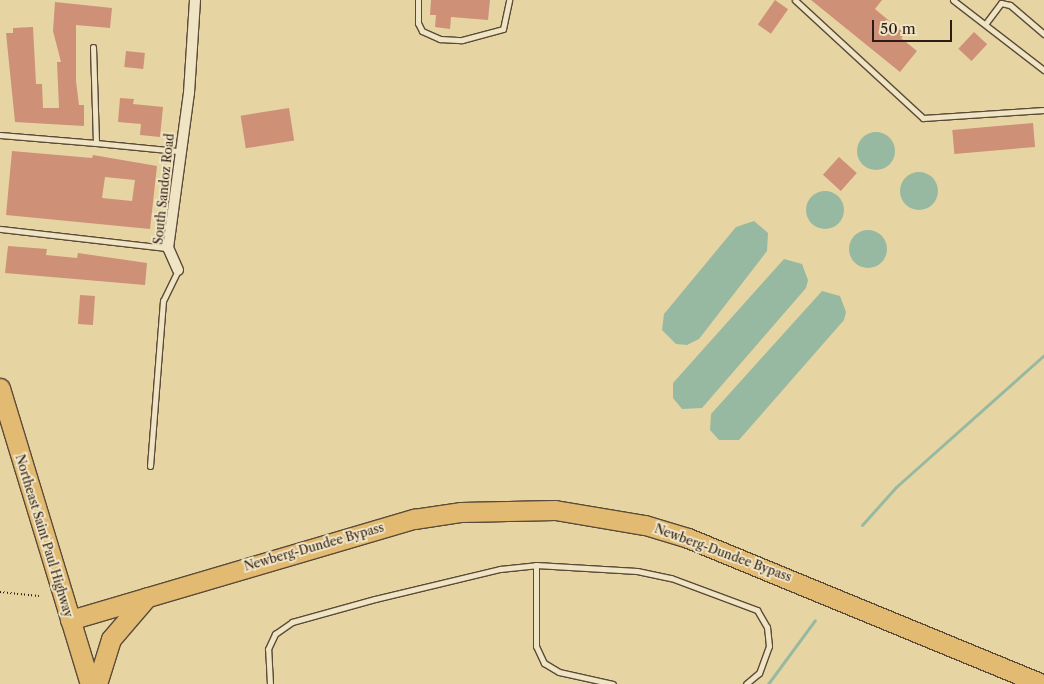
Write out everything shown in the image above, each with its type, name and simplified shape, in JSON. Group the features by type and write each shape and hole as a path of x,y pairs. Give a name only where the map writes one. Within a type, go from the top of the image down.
{"highway":[{"name":"Northeast Saint Paul Highway","path":"0,388 90,684"},
{"name":"Newberg-Dundee Bypass","path":"70,620 414,519 461,512 555,510 645,525 688,538 1042,684"},
{"path":"98,684 111,639 147,597"}],"street":[{"name":"South Sandoz Road","path":"178,270 168,248 178,151 189,93 196,0"}],"lane":[{"path":"418,0 418,23 422,31 440,39 462,40 496,34 503,29 509,0"},
{"path":"795,0 923,118 1044,110"},
{"path":"953,0 986,23 1044,70"},
{"path":"986,23 1001,4 1010,5 1044,34"},
{"path":"93,47 96,143"},
{"path":"0,135 178,151"},
{"path":"0,229 168,248"},
{"name":"South Sandoz Road","path":"150,466 163,301 178,270"},
{"path":"270,684 268,649 276,634 292,622 423,587 536,565 637,571 671,578 757,610 767,627 769,646 759,673 746,684"},
{"path":"536,565 536,646 544,663 559,672 612,684"}],"path":[{"path":"0,592 39,596"}],"shaded area":[{"path":"876,132 890,137 895,151 890,165 876,170 862,165 857,151 862,137"},
{"path":"919,172 933,177 938,191 933,205 919,210 905,205 900,191 905,177"},
{"path":"825,191 839,196 844,210 839,224 825,229 811,224 806,210 811,196"},
{"path":"754,221 768,233 767,251 699,339 687,345 676,344 662,330 664,314 736,227"},
{"path":"868,230 881,236 887,249 881,262 868,268 855,262 849,249 855,236"},
{"path":"784,259 802,264 808,280 806,288 702,408 682,409 673,398 673,383"},
{"path":"822,291 840,296 846,312 844,320 739,440 719,440 710,430 711,414"}],"building":[{"path":"431,0 490,0 488,20 451,17 450,29 435,27 436,15 430,15"},
{"path":"775,0 788,9 771,34 758,25"},
{"path":"811,0 882,0 875,9 905,34 901,38 917,51 900,72"},
{"path":"55,2 112,8 110,28 76,25 76,81 79,105 84,105 84,126 15,122 6,33 13,33 13,28 33,27 36,84 42,84 43,108 59,108 57,62 61,62 53,31"},
{"path":"974,32 987,44 971,61 958,49"},
{"path":"126,51 145,53 143,69 124,67"},
{"path":"120,98 134,99 133,104 163,107 160,137 140,135 141,124 118,122"},
{"path":"289,108 294,141 246,148 241,116"},
{"path":"1033,123 1035,147 954,154 952,130"},
{"path":"12,151 92,158 93,155 157,166 150,229 6,215","holes":["105,177 135,180 132,201 102,198"]},
{"path":"839,157 857,173 841,191 823,175"},
{"path":"8,246 47,249 46,255 77,258 78,253 147,263 145,285 5,273"},
{"path":"80,295 95,296 93,325 78,324"}],"waterway":[{"path":"862,525 896,487 1044,355"},
{"path":"768,684 815,620"}]}
